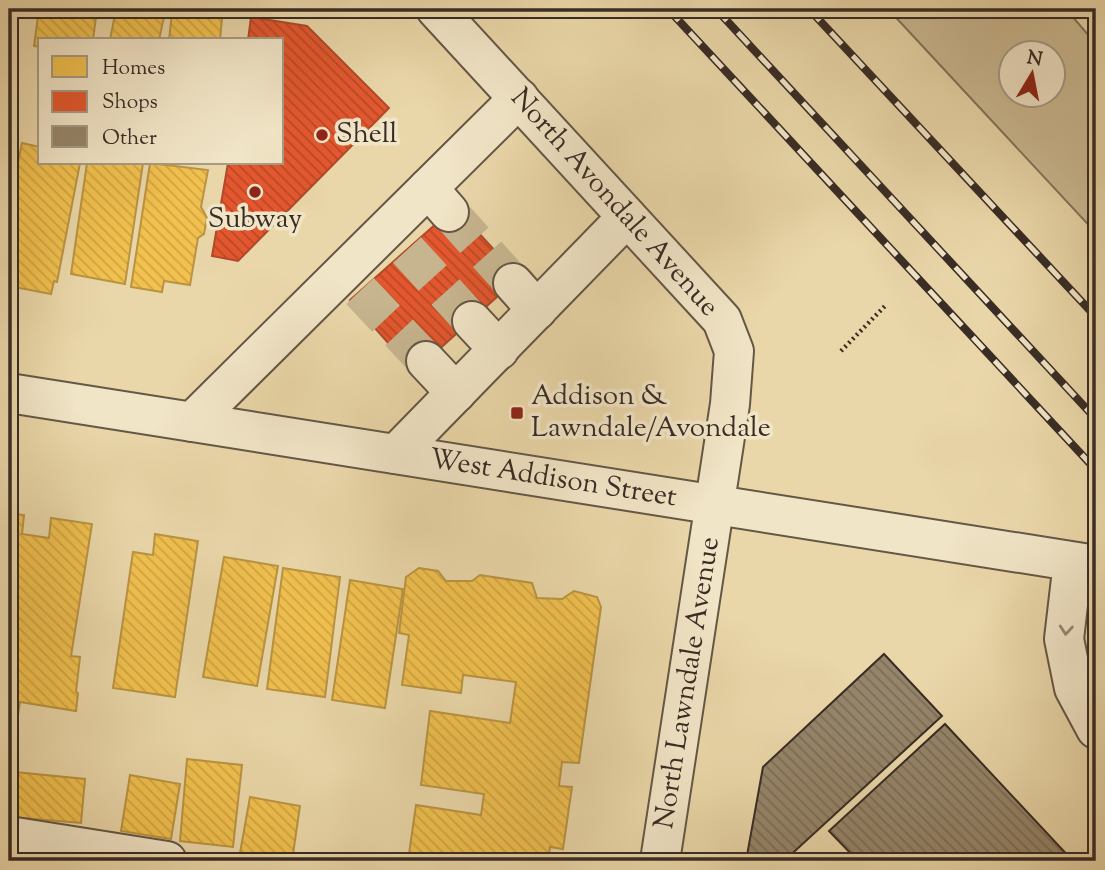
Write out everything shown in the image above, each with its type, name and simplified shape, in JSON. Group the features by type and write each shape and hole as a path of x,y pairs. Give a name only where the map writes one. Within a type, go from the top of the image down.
{"street":[{"name":"North Avondale Avenue","path":"436,9 722,320 734,351 730,404 715,505"},
{"path":"192,422 351,282 438,200 519,98"},
{"path":"396,454 499,350 525,296 627,217"},
{"path":"472,321 499,350"},
{"path":"426,361 456,393"},
{"name":"West Addison Street","path":"9,393 1085,564"},
{"name":"North Lawndale Avenue","path":"660,861 715,505"},
{"path":"1085,564 1064,639 1074,688 1096,729"},
{"path":"9,836 167,861"}],"path":[{"path":"841,351 885,306"}],"shaded area":[{"path":"888,9 1066,9 1096,44 1096,233"}],"building: Homes":[{"path":"39,9 97,9 93,38 38,38 38,47 34,46"},
{"path":"116,9 165,12 159,38 110,38"},
{"path":"172,13 222,18 220,38 169,38"},
{"path":"22,143 38,147 38,164 80,164 57,282 54,281 51,294 9,286 9,206"},
{"path":"87,164 143,164 125,284 71,274"},
{"path":"150,164 208,170 201,207 207,218 204,234 198,238 190,285 164,281 162,292 131,287"},
{"path":"9,513 24,515 22,534 49,538 51,518 92,524 71,656 80,657 76,711 20,702 17,722 9,721"},
{"path":"155,534 198,541 175,697 113,688 133,552 153,555"},
{"path":"224,557 278,566 257,686 203,677"},
{"path":"283,568 340,577 325,697 267,689"},
{"path":"419,568 438,571 446,581 472,581 480,575 532,583 537,598 562,599 574,591 597,597 601,607 579,763 562,762 559,786 572,787 563,849 550,847 548,861 408,861 416,805 481,815 484,794 421,785 430,711 510,723 516,682 463,675 461,693 402,685 409,635 399,633 406,577"},
{"path":"350,580 403,589 385,708 332,700"},
{"path":"187,759 242,765 233,847 180,841"},
{"path":"15,772 85,779 81,823 11,817"},
{"path":"130,775 180,784 171,839 121,831"},
{"path":"250,797 300,806 292,861 240,853"}],"building: Shops":[{"name":"Shell","path":"251,17 307,26 389,108 238,261 212,256 228,164 284,164 284,38 248,38"},
{"name":"Shell","path":"455,207 519,277 414,372 350,300"}],"building: Other":[{"path":"884,654 942,716 784,861 746,861 763,767"},
{"path":"945,724 1073,861 858,861 829,831"}],"tunnel":[{"path":"449,212 513,283"},
{"path":"407,250 472,321"},
{"path":"360,291 426,361"}],"railway":[{"path":"668,9 1096,470"},
{"path":"716,9 1096,419"},
{"path":"809,9 1096,317"}],"place":[{"name":"Shell","path":"322,135"},
{"name":"Subway","path":"255,192"},
{"name":"Addison & Lawndale/Avondale","path":"517,413"}]}
